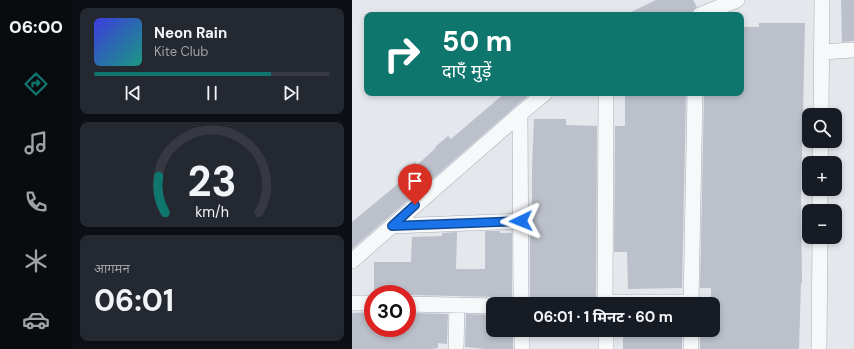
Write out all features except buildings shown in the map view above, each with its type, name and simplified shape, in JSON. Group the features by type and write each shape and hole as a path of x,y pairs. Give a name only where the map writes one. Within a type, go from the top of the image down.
{"street":[{"path":"707,12 737,0"},
{"path":"821,108 822,0"},
{"path":"821,52 854,50"},
{"path":"352,261 541,96"},
{"path":"606,96 606,297"},
{"path":"691,297 695,96"},
{"path":"520,114 521,297"},
{"path":"392,226 521,221"},
{"path":"819,349 820,244"},
{"path":"352,303 364,303"},
{"path":"416,304 486,306"},
{"path":"456,349 457,305"},
{"path":"522,337 522,349"},
{"path":"606,337 606,349"},
{"path":"691,337 691,349"}],"route":[{"path":"415,205 392,226 521,221"}]}
